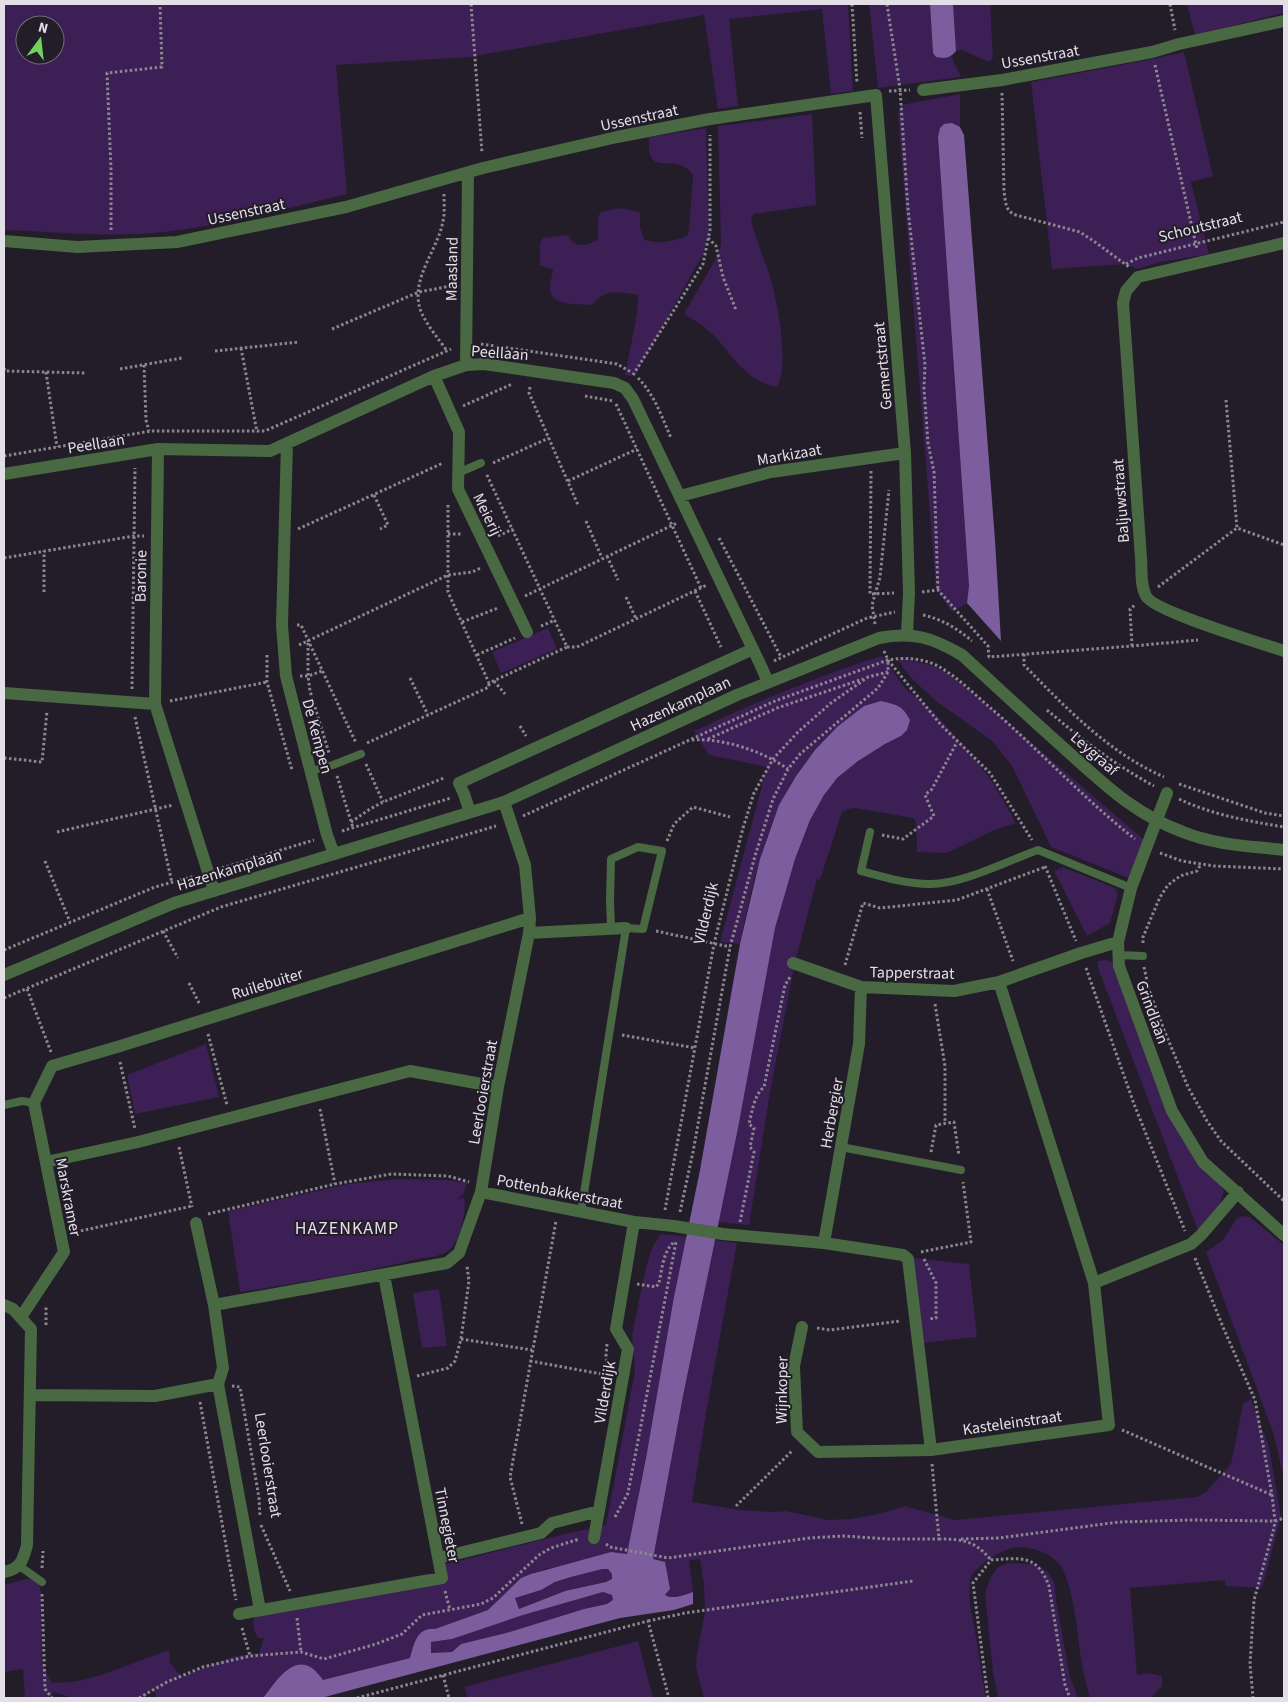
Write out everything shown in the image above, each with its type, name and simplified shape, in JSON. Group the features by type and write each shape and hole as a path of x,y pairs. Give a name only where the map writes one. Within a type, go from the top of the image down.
{"street":[{"name":"Ussenstraat","path":"923,90 1002,80 1152,52 1179,44 1284,21"},
{"name":"Ussenstraat","path":"4,241 77,247 177,242 346,207 483,168 616,137 710,119 876,95"},
{"name":"Gemertstraat","path":"876,95 906,453 909,593 907,634"},
{"name":"Maasland","path":"466,365 468,173"},
{"path":"1138,276 1284,243"},
{"name":"Baljuwstraat","path":"1138,276 1126,291 1123,303 1143,584 1146,597"},
{"name":"Peellaan","path":"4,474 158,449 270,451 434,376 466,365 484,364 614,383 626,388"},
{"name":"Meierij","path":"434,376 459,432 458,489 527,632"},
{"path":"626,388 654,441 768,682"},
{"name":"De Kempen","path":"287,443 282,624 286,676 327,835 334,854"},
{"name":"Baronie","path":"158,449 155,704 214,890"},
{"name":"Markizaat","path":"680,496 771,472 906,453"},
{"path":"1146,597 1154,604 1197,621 1284,651"},
{"name":"Hazenkamplaan","path":"4,975 174,903 504,802 768,682 879,638 896,634 907,634"},
{"name":"Leygraaf","path":"907,634 929,638 942,643 962,655 1101,781 1135,808 1157,822 1212,841 1284,850"},
{"name":"Hazenkamplaan","path":"461,788 753,649"},
{"path":"4,693 155,704"},
{"name":"Grindlaan","path":"1170,787 1131,888 1118,949 1119,966 1172,1111 1203,1162 1284,1235"},
{"path":"461,788 470,812"},
{"name":"Leerlooierstraat","path":"459,1254 481,1189 498,1087 529,933 530,918 525,865 504,802"},
{"name":"Ruilebuiter","path":"56,1064 205,1020 530,918"},
{"path":"529,933 626,928"},
{"name":"Tapperstraat","path":"793,963 861,987 954,991 999,982 1081,953 1118,949"},
{"path":"999,982 1094,1283 1110,1424"},
{"name":"Herbergier","path":"824,1243 860,1044 861,987"},
{"path":"34,1103 52,1066 56,1064"},
{"path":"46,1162 138,1142 410,1070 498,1087"},
{"name":"Marskramer","path":"22,1317 64,1252 34,1103"},
{"name":"Pottenbakkerstraat","path":"481,1189 559,1208 634,1222"},
{"path":"1094,1283 1191,1244 1238,1192"},
{"name":"Leerlooierstraat","path":"195,1220 214,1305 223,1368 218,1384 260,1610"},
{"path":"634,1222 672,1229 824,1243 903,1255 908,1259 930,1450"},
{"name":"Vilderdijk","path":"594,1538 628,1349 616,1329 634,1222"},
{"path":"214,1305 447,1263 459,1254"},
{"name":"Tinnegieter","path":"239,1614 442,1578 384,1275"},
{"path":"4,1305 13,1309 31,1329 27,1545 23,1560 13,1570 4,1572"},
{"name":"Wijnkoper","path":"802,1327 794,1366 797,1432 818,1452 930,1450"},
{"path":"30,1395 155,1396 218,1384"},
{"name":"Kasteleinstraat","path":"930,1450 1110,1424"},
{"path":"438,1558 541,1532 552,1523 599,1511"}],"lane":[{"path":"458,473 481,463"},
{"path":"311,771 333,765 359,750"},
{"path":"870,832 861,871 900,881 929,884 957,880 1038,850 1131,888"},
{"path":"581,1212 626,928 643,929 662,851 638,847 611,859 611,928"},
{"path":"1118,949 1142,956"},
{"path":"4,1105 22,1101 34,1103"},
{"path":"841,1147 961,1170"},
{"path":"18,1565 42,1582"}],"path":[{"path":"111,245 108,74 162,67 160,4"},
{"path":"852,4 863,147"},
{"path":"887,4 900,89 908,209 925,365 928,444 934,472 938,590 988,646 989,657"},
{"path":"1170,4 1179,44"},
{"path":"1152,52 1200,262"},
{"path":"1002,80 1006,208 1010,213 1016,215 1080,232 1125,264 1138,276"},
{"path":"876,95 900,89 923,90"},
{"path":"626,388 703,264 710,230 710,119"},
{"path":"444,180 443,222 420,280 419,292 420,306 424,317 447,351"},
{"name":"Schoutstraat","path":"1125,264 1138,258 1284,222"},
{"path":"708,238 716,246 723,277 736,310"},
{"path":"332,329 419,292 467,284"},
{"path":"215,351 298,342"},
{"path":"241,348 257,432"},
{"path":"120,369 182,358"},
{"path":"144,365 146,420 149,431"},
{"path":"4,368 5,371 86,373"},
{"path":"46,372 57,447"},
{"path":"450,412 513,384"},
{"path":"522,385 540,388"},
{"path":"530,387 529,393 578,505"},
{"path":"577,395 614,401 701,588"},
{"path":"1226,400 1238,528"},
{"path":"492,464 549,438"},
{"path":"568,481 654,441"},
{"path":"285,535 459,456"},
{"path":"871,458 870,594 879,638 888,660 941,725 990,773 1038,850 1081,953 1134,1104 1191,1244 1222,1327 1255,1400 1275,1521 1254,1600 1250,1664 1253,1698"},
{"path":"872,605 880,577 890,483"},
{"path":"374,495 388,525 380,529"},
{"path":"462,622 512,602 689,516"},
{"path":"586,521 602,558"},
{"path":"1132,646 1130,609 1238,528"},
{"path":"1238,528 1284,545"},
{"path":"4,558 134,536 157,536"},
{"path":"44,551 44,592"},
{"path":"607,556 618,580"},
{"path":"284,650 308,641 448,575 472,572 493,562"},
{"path":"567,647 577,647 719,579"},
{"path":"870,594 938,590"},
{"path":"695,591 728,661"},
{"path":"626,598 636,619"},
{"path":"762,666 873,616 895,612 938,618 951,625 976,644"},
{"name":"De Kempen","path":"282,624 301,625 383,802"},
{"path":"989,657 1202,639"},
{"name":"De Kempen","path":"308,641 310,691 353,828"},
{"path":"982,651 996,664"},
{"name":"Leygraaf","path":"1024,654 1024,666 1073,715 1146,769 1164,777"},
{"path":"4,998 221,908 511,821 775,701 888,660 902,658 919,659 936,666 960,681 1114,822 1147,848 1182,861 1201,864 1284,869"},
{"path":"683,1215 679,1211 693,1152 730,948 773,799 788,769 800,754 878,688 888,672 888,660"},
{"path":"155,704 286,676 308,676 322,671"},
{"name":"Vilderdijk","path":"672,1229 695,1048 714,944 743,828 754,793 773,759 798,732 831,703 868,678 888,672"},
{"path":"410,678 428,715"},
{"path":"708,739 777,708 868,678"},
{"path":"494,681 505,694"},
{"path":"359,750 489,687 489,683"},
{"path":"4,758 42,762 48,696"},
{"path":"1046,709 1097,750 1138,778 1265,813 1284,816"},
{"path":"690,740 708,739 756,751 788,769"},
{"path":"870,832 903,839 934,816 925,795 932,789 957,742"},
{"path":"351,822 383,802 444,777 448,782 461,788"},
{"path":"1170,787 1214,813 1244,821 1284,827"},
{"path":"4,950 155,887 353,828 461,788"},
{"path":"57,832 186,802"},
{"path":"662,851 674,824 693,807 730,817"},
{"path":"45,862 70,922"},
{"name":"Grindlaan","path":"1201,864 1197,870 1180,876 1168,886 1160,897 1143,937 1142,956 1149,990 1188,1087 1207,1121 1221,1141 1284,1201"},
{"path":"841,980 863,903 880,908 957,900 1045,867"},
{"path":"987,888 1018,976"},
{"path":"643,929 730,948"},
{"path":"163,931 178,958"},
{"path":"738,1235 754,1152 750,1147 754,1128 749,1124 753,1106 764,1087 785,985 789,979 793,963"},
{"path":"189,983 205,1020 230,1118"},
{"path":"27,989 56,1064"},
{"path":"933,990 945,1066 945,1123"},
{"path":"610,1032 695,1048"},
{"path":"117,1047 138,1142"},
{"path":"317,1095 335,1184"},
{"path":"903,1255 971,1242 954,1122 936,1125 929,1165"},
{"path":"176,1132 195,1220 335,1184 391,1174 448,1176 481,1189"},
{"path":"61,1236 192,1206"},
{"path":"526,1536 510,1476 559,1208"},
{"path":"614,1519 628,1493 676,1240 672,1229"},
{"path":"624,1281 656,1287 659,1283 670,1245 676,1240"},
{"path":"802,1327 830,1330 896,1321 936,1318 936,1283 921,1252"},
{"path":"404,1378 448,1368 455,1361 461,1339 470,1281 467,1263 459,1254"},
{"path":"461,1339 532,1350"},
{"path":"530,1361 607,1375"},
{"name":"Leerlooierstraat","path":"218,1384 240,1388 259,1498 260,1522 296,1604 301,1652"},
{"path":"197,1389 239,1614 250,1656"},
{"path":"1110,1424 1272,1495"},
{"path":"736,1506 805,1439"},
{"path":"930,1450 939,1539"},
{"path":"139,1698 167,1682 203,1667 250,1656 301,1652 324,1659 376,1644 402,1634 422,1615 481,1604 493,1598 539,1555 552,1548 576,1540 594,1538 610,1547 668,1558 809,1538 843,1536 889,1539 999,1538 1119,1522 1191,1520 1275,1521 1284,1518"},
{"path":"961,1539 981,1549 991,1560"},
{"path":"988,1698 973,1583 991,1560 1015,1558 1034,1562 1044,1574 1049,1586 1065,1685 1070,1698"},
{"path":"357,1698 648,1621 685,1613 913,1581"},
{"path":"648,1621 669,1698"},
{"path":"443,1675 449,1698"}],"shaded area":[{"path":"4,4 848,4 853,91 831,94 822,9 729,19 738,106 718,109 704,15 470,57 336,65 347,194 233,221 187,229 144,234 4,230"},
{"path":"869,4 930,4 933,53 941,58 951,56 961,77 878,88"},
{"path":"930,4 953,4 956,51 948,57 936,57 933,53"},
{"path":"953,4 990,4 993,57 989,62 962,50 956,51"},
{"path":"1187,4 1284,4 1284,13 1195,35"},
{"path":"1184,52 1213,176 1191,182 1209,254 1160,262 1138,269 1126,264 1052,269 1031,82"},
{"path":"960,94 960,127 938,137 969,587 967,603 952,612 936,589 898,114 901,105"},
{"path":"812,114 816,205 754,214 751,218 756,239 769,273 781,331 782,363 781,376 777,387 758,380 743,369 710,332 684,314 718,255 721,244 718,126"},
{"path":"952,123 960,127 964,135 1001,641 967,603 969,586 938,137 940,128 944,124"},
{"path":"706,128 709,231 703,254 635,376 625,375 637,314 638,295 613,292 602,296 592,305 569,304 558,301 550,291 553,270 540,265 540,243 543,238 568,235 577,244 585,245 593,242 597,240 600,213 620,208 640,213 640,227 644,239 654,242 666,242 687,236 693,175 686,168 679,165 657,162 652,158 649,151 649,137"},
{"path":"548,628 557,649 501,673 492,652"},
{"path":"882,656 905,688 933,711 978,763 994,784 1016,823 994,830 947,853 917,852 916,821 913,818 855,808 842,812 820,880 817,879 795,962 770,1092 749,1225 718,1222 766,975 791,867 811,817 831,785 858,761 901,736 837,727 814,751 784,796 767,837 760,858 740,944 720,942 767,767 709,755 694,731 787,690"},
{"path":"904,658 936,667 950,675 983,701 1144,840 1131,879 1051,847 1012,766 992,741 936,701 911,678 897,659"},
{"path":"881,701 899,706 910,720 907,730 901,736 858,761 837,778 824,795 810,820 795,859 775,928 738,1128 683,1396 653,1559 665,1562 670,1589 665,1595 675,1597 693,1592 693,1604 674,1610 620,1618 321,1698 263,1698 284,1673 297,1665 312,1668 323,1680 410,1658 417,1638 424,1631 435,1629 488,1610 521,1578 611,1552 627,1554 674,1297 700,1170 740,944 760,859 779,805 796,776 815,750 837,727 864,706","holes":["608,1569 612,1574 612,1579 565,1591 519,1609 515,1598 541,1590 555,1582","603,1592 612,1595 613,1600 607,1604 461,1644 452,1652 431,1653 431,1642 452,1639 523,1615"]},
{"path":"1063,867 1115,888 1118,894 1110,923 1087,936 1054,871"},
{"path":"1107,960 1114,963 1191,1144 1224,1191 1220,1204 1198,1230 1098,968 1098,961"},
{"path":"206,1044 219,1097 135,1114 127,1075"},
{"path":"398,1179 448,1180 467,1183 463,1195 457,1199 464,1198 462,1226 456,1241 448,1251 437,1256 352,1273 240,1292 228,1211 348,1184"},
{"path":"1243,1216 1250,1217 1284,1245 1284,1478 1273,1432 1206,1252 1223,1240 1237,1218"},
{"path":"661,1234 687,1237 630,1541 655,1549 714,1240 737,1243 692,1502 740,1510 786,1511 828,1520 851,1519 883,1513 905,1506 955,1520 1197,1497 1206,1492 1231,1464 1243,1404 1251,1399 1269,1447 1281,1517 1262,1588 1225,1586 1225,1580 1130,1588 1137,1675 1148,1673 1162,1676 1162,1686 1151,1698 1090,1698 1082,1665 1072,1599 1065,1574 1056,1560 1046,1554 1034,1549 1016,1547 991,1558 973,1573 971,1578 970,1604 986,1698 704,1698 696,1667 705,1612 704,1585 700,1559 689,1560 693,1592 672,1597 665,1595 667,1592 611,1552 546,1569 521,1578 488,1610 435,1629 424,1631 417,1638 410,1658 323,1680 290,1667 263,1698 157,1698 154,1689 144,1698 74,1698 53,1692 52,1698 25,1698 23,1669 4,1672 4,1585 30,1578 39,1584 41,1594 42,1662 51,1682 63,1683 93,1677 169,1650 170,1663 182,1677 231,1657 259,1653 264,1638 258,1638 254,1631 253,1621 256,1610 368,1585 436,1573 438,1566 606,1525 635,1371 632,1335 646,1267 653,1246"},
{"path":"914,1258 969,1264 977,1337 923,1343"},
{"path":"439,1289 447,1346 422,1348 413,1293"},
{"path":"1008,1563 1035,1564 1048,1572 1055,1584 1056,1601 1070,1677 1078,1698 998,1698 993,1672 985,1593 991,1577 997,1568"},
{"path":"602,1568 608,1569 612,1574 612,1579 565,1591 519,1609 515,1598 541,1590 555,1582"},
{"path":"603,1592 612,1595 614,1600 607,1604 461,1644 452,1652 431,1653 431,1642 452,1639 523,1615"},
{"path":"638,1641 653,1698 468,1698 464,1687"}],"district":[{"name":"HAZENKAMP","path":"347,1228"}]}
